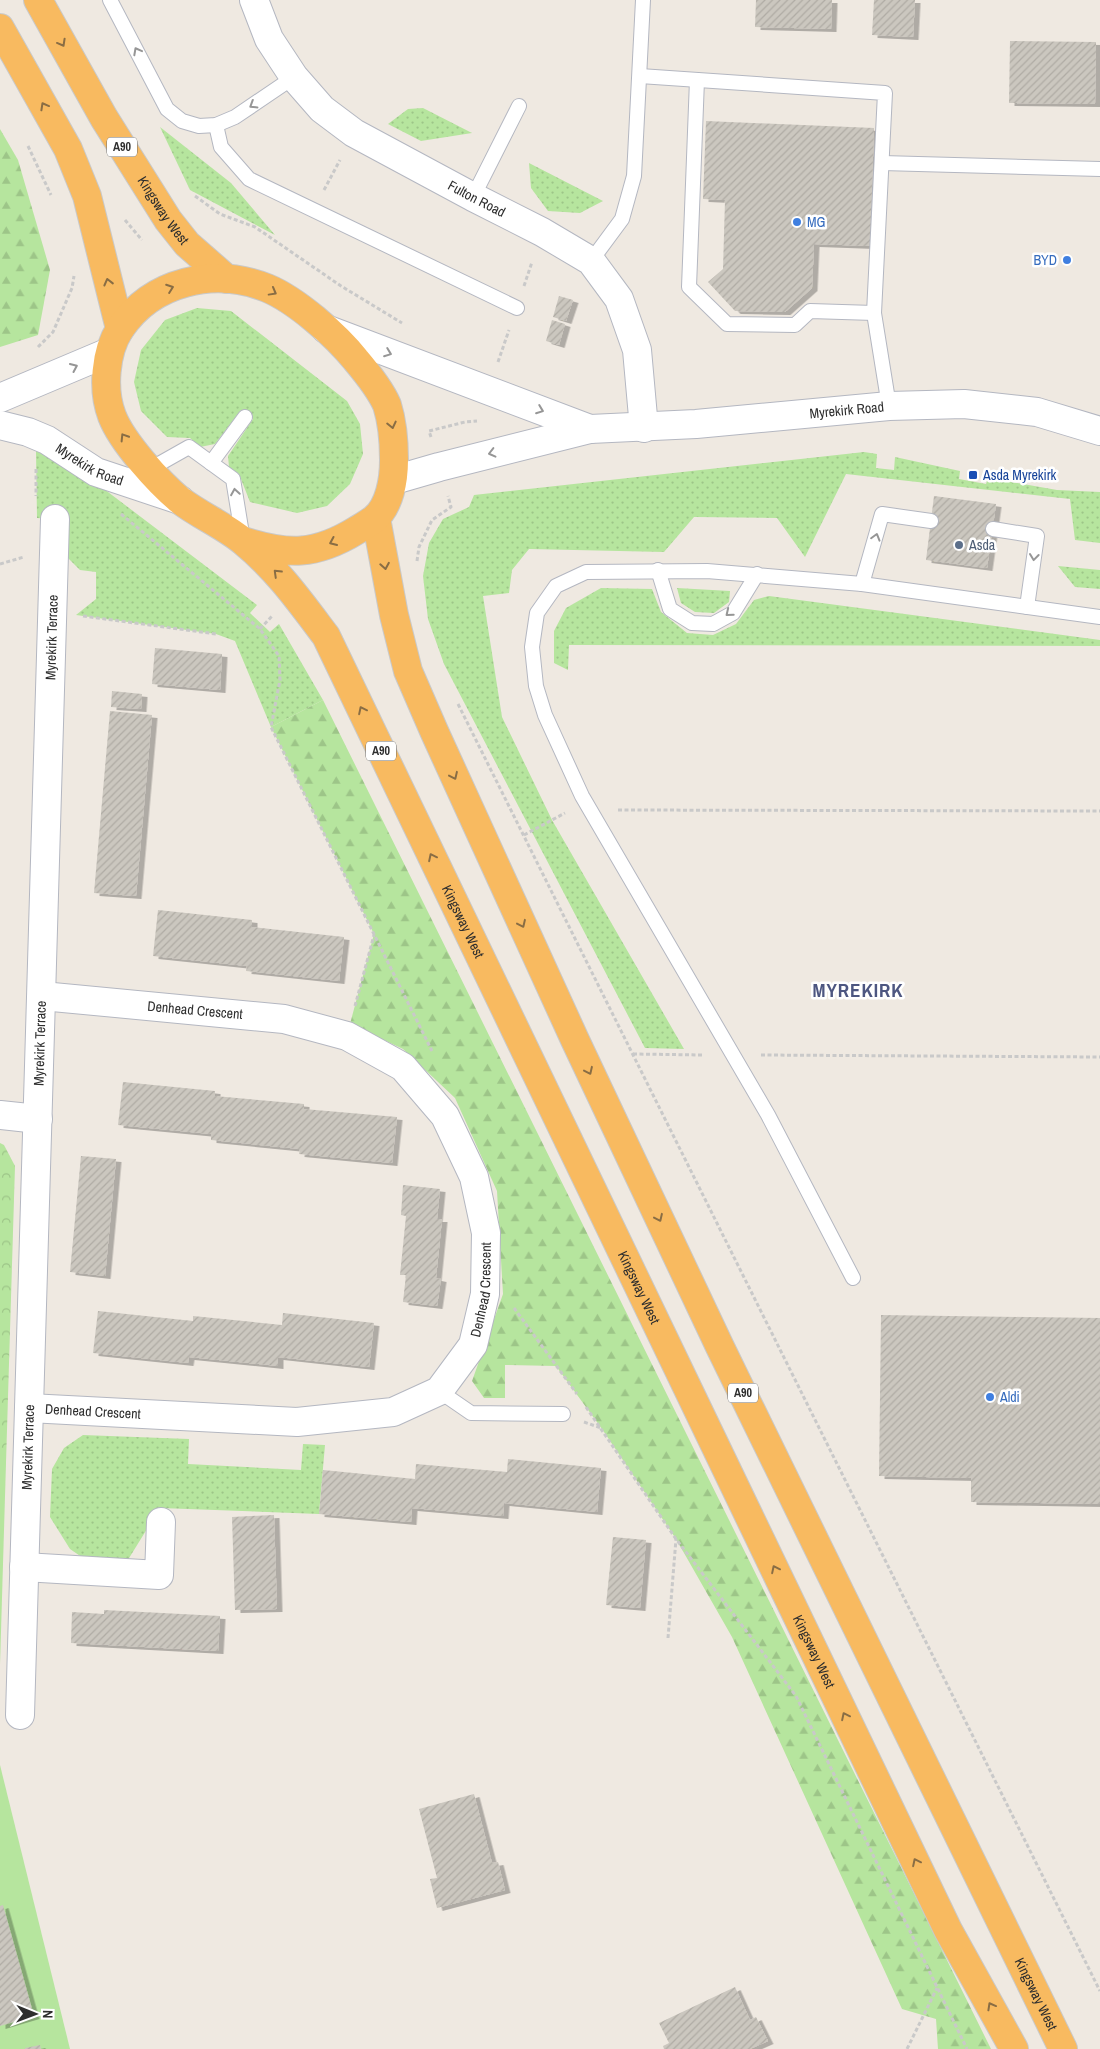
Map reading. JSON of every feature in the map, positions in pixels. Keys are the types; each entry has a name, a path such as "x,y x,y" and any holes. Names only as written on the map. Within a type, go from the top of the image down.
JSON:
{"highway":[{"name":"Kingsway West","path":"38,0 104,118 168,220 187,244 227,278"},
{"name":"Kingsway West","path":"0,28 72,156 87,196 114,340 106,389 112,416 127,442 180,500 243,541 283,579 326,636 944,1921 1014,2049"},
{"name":"Kingsway West","path":"114,340 139,308 154,294 196,280 227,278 270,289 326,329 348,350 369,376 386,403 394,434 394,480 385,503 376,518 349,535 320,548 290,552 266,548 243,541"},
{"name":"Kingsway West","path":"376,518 394,615 408,671 434,731 575,1040 711,1328 1063,2049"}],"street":[{"name":"Fulton Road","path":"254,0 269,39 294,77 322,109 354,133 542,232 590,261 619,299 637,350 644,428"},
{"path":"326,329 590,430"},
{"path":"0,398 114,340"},
{"name":"Myrekirk Road","path":"590,430 644,428 888,406 964,404 1028,411 1100,431"},
{"name":"Myrekirk Road","path":"0,424 47,440 96,472 180,500"},
{"path":"394,480 590,430"},
{"name":"Myrekirk Terrace","path":"20,1715 56,519"},
{"name":"Denhead Crescent","path":"29,1408 297,1422 392,1412 439,1391 473,1345 485,1294 486,1233 474,1177 445,1116 403,1067 347,1036 284,1018 42,996"},
{"path":"0,1115 38,1119"},
{"path":"24,1567 159,1575 161,1522"}],"lane":[{"path":"110,0 168,109 182,121 199,126 216,125 234,116 294,77"},
{"path":"590,261 622,219 634,176 643,0"},
{"path":"640,76 885,93 874,313 888,406"},
{"path":"698,80 689,287 726,324 795,325 810,311 874,313"},
{"path":"473,197 518,106"},
{"path":"216,125 220,147 249,179 517,308"},
{"path":"882,163 1100,169"},
{"path":"211,463 245,417"},
{"path":"150,469 189,446 233,479 243,541"},
{"path":"862,584 882,514 931,521"},
{"path":"993,529 1037,536 1028,607"},
{"path":"658,570 670,609 692,623 713,624 733,612 756,574"},
{"path":"853,1278 768,1115 588,810 545,715 536,686 532,647 537,613 556,586 586,572 658,570 756,574 862,584 1100,617"},
{"path":"439,1391 471,1413 563,1414"}],"path":[{"path":"314,210 354,133"},
{"path":"24,137 54,202"},
{"path":"195,196 220,214 255,227 341,286 403,324"},
{"path":"32,353 53,332 72,288 74,271"},
{"path":"415,569 419,547 432,520 451,507 429,431 480,420"},
{"path":"116,509 260,629 279,656 280,680 271,727 434,1055"},
{"path":"53,611 216,634"},
{"path":"457,702 1100,1991"},
{"path":"524,835 570,810 1100,811"},
{"path":"347,1036 374,934"},
{"path":"633,1054 1100,1057"},
{"path":"509,1302 579,1397"},
{"path":"585,1405 676,1539 796,1696 967,2049"},
{"path":"668,1638 676,1539"},
{"path":"908,2049 937,1987"}],"green space":[{"path":"423,108 472,133 421,141 388,124 408,109"},
{"path":"160,127 231,183 275,235 190,190"},
{"path":"0,129 18,160 50,270 38,335 0,347"},
{"path":"529,163 603,201 580,213 548,211 531,188"},
{"path":"197,308 231,311 347,401 360,424 363,454 350,484 327,506 297,513 250,502 239,474 229,467 228,456 253,419 241,410 215,444 200,447 190,438 167,437 141,411 134,382 141,350 165,320"},
{"path":"36,451 75,467 257,605 250,613 270,632 279,624 323,700 271,727 235,641 216,634 76,615 96,599 96,572 80,570 68,558 67,520 37,518"},
{"path":"864,452 877,454 876,468 894,470 895,457 960,471 959,479 986,484 988,478 1057,490 1100,492 1100,543 1075,540 1070,499 846,474 805,557 777,518 694,517 664,552 529,549 512,570 509,593 483,596 502,717 552,820 684,1049 645,1048 444,664 428,619 423,576 429,543 443,519 469,507 474,495"},
{"path":"1058,566 1100,570 1100,589 1075,587"},
{"path":"601,588 652,589 661,612 687,633 713,635 736,624 754,600 769,596 1100,640 1100,646 569,645 568,670 554,663 554,631 566,608"},
{"path":"677,588 730,591 729,602 714,613 695,612 681,603"},
{"path":"323,700 991,2049 938,2049 936,2019 902,2009 732,1637 676,1539 602,1429 556,1366 505,1365 505,1398 484,1398 472,1381 503,1294 497,1191 455,1098 403,1049 350,1024 374,934 271,727"},
{"path":"0,1143 4,1145 15,1166 6,1463 0,1463"},
{"path":"83,1435 189,1439 188,1464 301,1470 303,1444 325,1445 319,1514 160,1508 126,1563 89,1562 70,1549 50,1517 52,1469 64,1448"},
{"path":"0,1463 6,1463 0,1665"},
{"path":"0,1765 70,2049 0,2049"}],"building":[{"path":"756,0 832,0 831,29 755,27"},
{"path":"874,0 915,0 913,37 872,35"},
{"path":"1010,41 1096,42 1095,104 1009,103"},
{"name":"MG","path":"706,121 874,128 870,246 814,244 812,288 785,312 735,311 708,282 723,269 725,200 703,199"},
{"path":"559,296 573,300 566,321 553,317"},
{"path":"552,320 565,324 559,345 546,341"},
{"name":"Asda","path":"934,496 996,504 987,568 926,560"},
{"path":"155,648 222,654 220,690 152,684"},
{"path":"112,691 142,694 141,709 111,707"},
{"path":"110,711 152,715 136,896 94,893"},
{"path":"158,910 252,920 252,927 344,937 339,981 246,971 247,966 153,956"},
{"path":"123,1082 215,1091 215,1096 304,1104 304,1109 397,1117 392,1163 299,1154 300,1149 211,1140 211,1134 118,1125"},
{"path":"81,1156 116,1159 105,1276 70,1272"},
{"path":"403,1185 440,1189 437,1219 442,1219 436,1278 441,1279 437,1306 403,1302 406,1275 400,1275 406,1216 401,1215"},
{"path":"98,1311 193,1321 193,1316 282,1325 283,1313 374,1323 369,1367 278,1357 278,1366 189,1357 188,1363 93,1353"},
{"name":"Aldi","path":"881,1315 1100,1318 1100,1504 971,1502 971,1478 879,1476"},
{"path":"508,1459 601,1468 597,1512 504,1503 503,1516 412,1508 411,1522 319,1514 323,1470 415,1479 416,1464 507,1472"},
{"path":"274,1515 277,1609 235,1610 232,1517"},
{"path":"613,1537 646,1540 640,1608 606,1605"},
{"path":"104,1610 220,1616 218,1651 71,1643 72,1612 104,1614"},
{"path":"474,1794 492,1863 498,1862 505,1890 437,1908 430,1879 437,1878 419,1809"},
{"path":"3,1905 34,2016 0,2026 0,1906"},
{"path":"735,1987 750,2020 756,2017 768,2041 750,2049 664,2049 663,2046 669,2043 659,2023"},
{"path":"40,2045 41,2049 25,2049 25,2048"}],"place":[{"name":"MG","path":"797,222"},
{"name":"BYD","path":"1067,260"},
{"name":"Asda Myrekirk","path":"973,475"},
{"name":"Asda","path":"959,545"},
{"name":"Aldi","path":"990,1397"}],"district":[{"name":"MYREKIRK","path":"858,990"}]}
